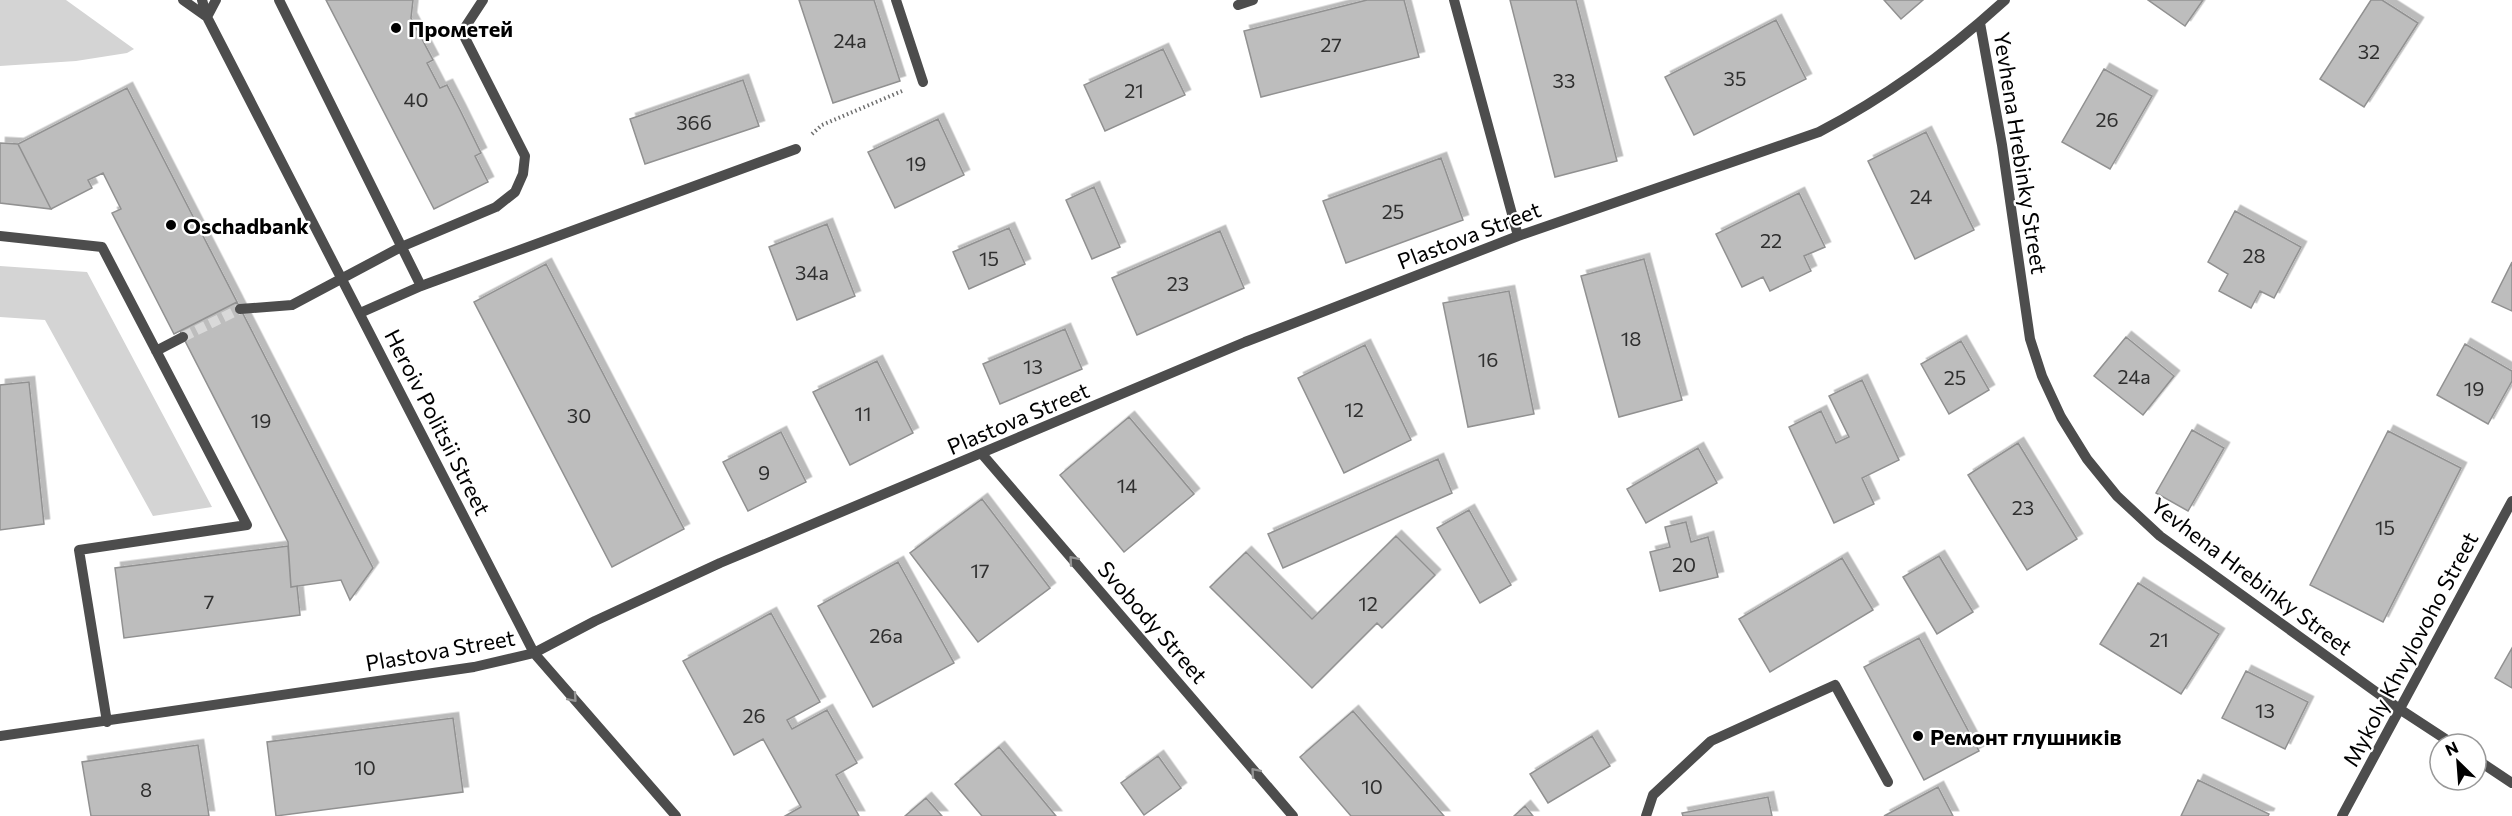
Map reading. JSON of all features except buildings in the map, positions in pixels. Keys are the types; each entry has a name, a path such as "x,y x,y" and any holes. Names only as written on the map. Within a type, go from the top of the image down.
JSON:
{"street":[{"name":"Heroiv Politsii Street","path":"183,0 207,17"},
{"name":"Heroiv Politsii Street","path":"202,0 207,17 534,654 676,816"},
{"path":"207,17 216,0"},
{"path":"279,0 421,286"},
{"path":"240,309 292,305 401,247 496,207 515,192 523,174 525,156 517,135 462,32 483,0"},
{"path":"896,0 923,82"},
{"path":"1238,4 1253,0"},
{"path":"1454,0 1518,236"},
{"name":"Plastova Street","path":"0,736 474,667 534,654 596,621 720,563 1245,342 1518,236 1819,132 1855,113 1894,87 1980,22 2005,0"},
{"name":"Yevhena Hrebinky Street","path":"1980,22 2002,145 2030,339 2042,376 2061,417 2082,451 2117,496 2160,536 2435,732"},
{"path":"360,313 421,286 796,149"},
{"path":"0,236 102,247 247,525 79,550 107,722"},
{"path":"156,351 183,337"},
{"name":"Svobody Street","path":"982,454 1293,816"},
{"name":"Mykoly Khvylovoho Street","path":"2342,816 2512,501"},
{"path":"1646,816 1653,795 1711,741 1835,685 1888,782"},
{"path":"2488,767 2512,783"}],"path":[{"path":"822,125 923,82"}],"shaded area":[{"path":"0,0 66,0 134,49 127,53 76,61 0,66"},
{"path":"0,266 87,272 212,507 153,516 45,320 0,317"}],"tunnel":[{"path":"183,337 240,309"}],"place":[{"name":"Прометей","path":"396,28"},
{"name":"Oschadbank","path":"171,225"},
{"name":"Ремонт глушників","path":"1918,736"}]}
